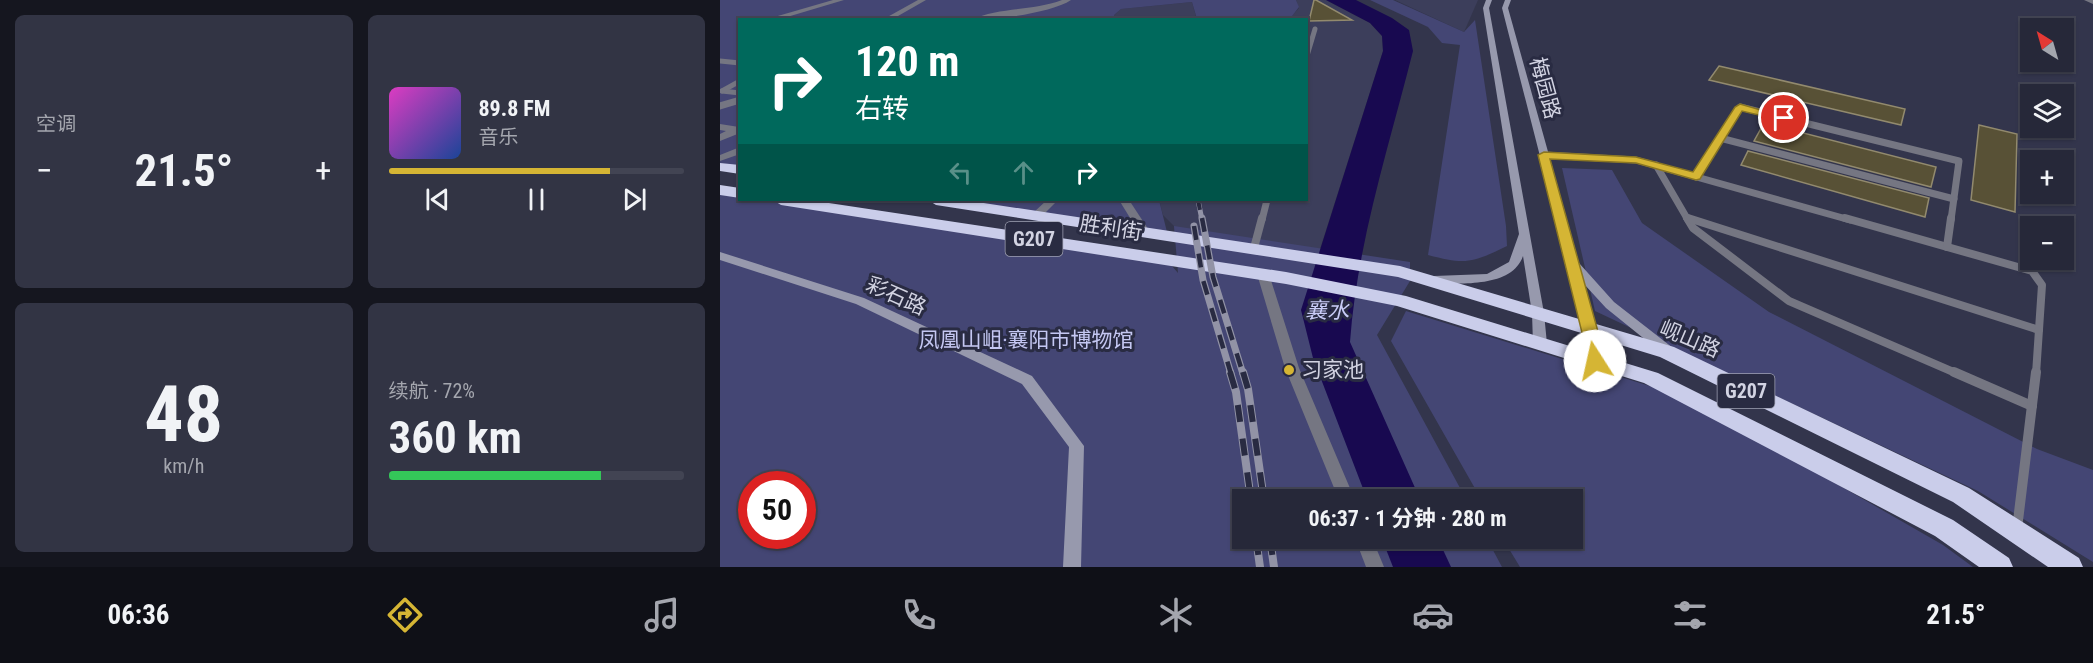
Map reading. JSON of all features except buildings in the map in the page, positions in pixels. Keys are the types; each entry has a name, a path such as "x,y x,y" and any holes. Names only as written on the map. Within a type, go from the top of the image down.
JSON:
{"highway":[{"path":"720,167 738,170"},
{"path":"720,190 738,193"},
{"name":"胜利街","path":"788,201 1286,278 1399,300 1540,344"},
{"name":"胜利街","path":"943,201 1398,272"},
{"name":"岘山路","path":"1398,272 1590,328 1676,357 1961,495 2070,567"},
{"name":"G207","path":"1540,344 1661,384 1944,528 2000,567"}],"main road":[{"name":"梅园路","path":"1489,0 1486,8 1538,313 1540,344"},
{"name":"梅园路","path":"1508,0 1505,8 1590,328 1595,361"},
{"path":"1427,280 1489,278 1514,264 1524,234"},
{"name":"彩石路","path":"720,256 860,301 1027,380 1077,446 1072,567"},
{"path":"1573,264 1610,305 1676,357"}],"street":[{"path":"774,18 841,0"},
{"path":"889,18 923,0"},
{"path":"981,18 997,13 1034,9 1068,0"},
{"path":"2087,0 2093,2"},
{"path":"720,127 738,129"},
{"path":"720,138 738,129"},
{"path":"720,159 738,151"},
{"path":"1037,215 1052,201"},
{"path":"1125,201 1144,232"},
{"path":"1263,274 1292,368 1342,489"},
{"path":"1368,549 1375,567"}],"lane":[{"path":"1308,52 1315,29"},
{"path":"720,61 738,63"},
{"path":"721,91 738,82"},
{"path":"721,91 738,93"},
{"path":"720,107 738,101"},
{"path":"720,107 738,106"},
{"path":"1696,177 1740,107 1959,161 1947,247"},
{"path":"1720,138 1954,199"},
{"path":"1544,155 1636,160 2032,271 2042,285 2032,406 2016,532"},
{"path":"1656,165 1693,228 1790,302 2032,406"},
{"path":"1254,248 1267,201"},
{"path":"1687,218 2039,330"}],"shaded area":[{"path":"1296,0 1326,0 1370,23 1382,36 1383,51 1320,249 1237,237 1185,404 1177,248 1174,226 1163,215 1159,201 1308,201 1308,18 1290,18 1299,8"},
{"path":"1395,0 1478,0 1464,32"},
{"path":"1192,2 1196,18 1115,18 1114,15 1121,9"}],"green space":[{"path":"720,0 1296,0 1299,7 1291,18 1197,18 1192,2 1121,9 1114,15 1115,18 738,18 738,170 720,169"},
{"path":"1370,0 1393,0 1464,32 1475,20 1506,226 1507,246 1469,261 1428,255 1460,45 1442,43 1428,27"},
{"path":"1562,168 1612,170 1642,223 1769,312 2037,449 2093,470 2093,562 1978,491 1595,311"},
{"name":"凤凰山岨·襄阳市博物馆","path":"720,190 738,193 738,201 788,201 1166,259 1178,273 1174,226 1410,262 1410,281 1377,335 1461,489 1232,489 1232,549 1492,549 1502,567 720,567"},
{"path":"942,201 1159,201 1168,236"},
{"path":"1406,311 1653,387 1802,464 1943,545 1973,567 1520,567 1509,549 1583,549 1583,489 1475,489 1391,341"}],"water":[{"name":"襄水","path":"1326,0 1356,0 1392,18 1409,30 1413,51 1367,232 1359,269 1350,342 1416,489 1363,489 1313,358 1301,310 1383,51 1382,36 1370,23"},
{"path":"1386,549 1443,549 1451,567 1393,567"}],"railway":[{"path":"1198,201 1202,220"},
{"path":"1202,218 1213,277 1243,374"},
{"path":"1194,226 1203,280 1231,374"},
{"path":"1230,372 1236,392 1249,489"},
{"path":"1243,372 1248,389 1262,489"},
{"path":"1258,549 1260,567"},
{"path":"1272,549 1274,567"}],"place":[{"name":"习家池","path":"1289,370"}],"route":[{"path":"1595,361 1590,328 1544,155 1636,160 1696,177 1740,107 1784,118"}]}
